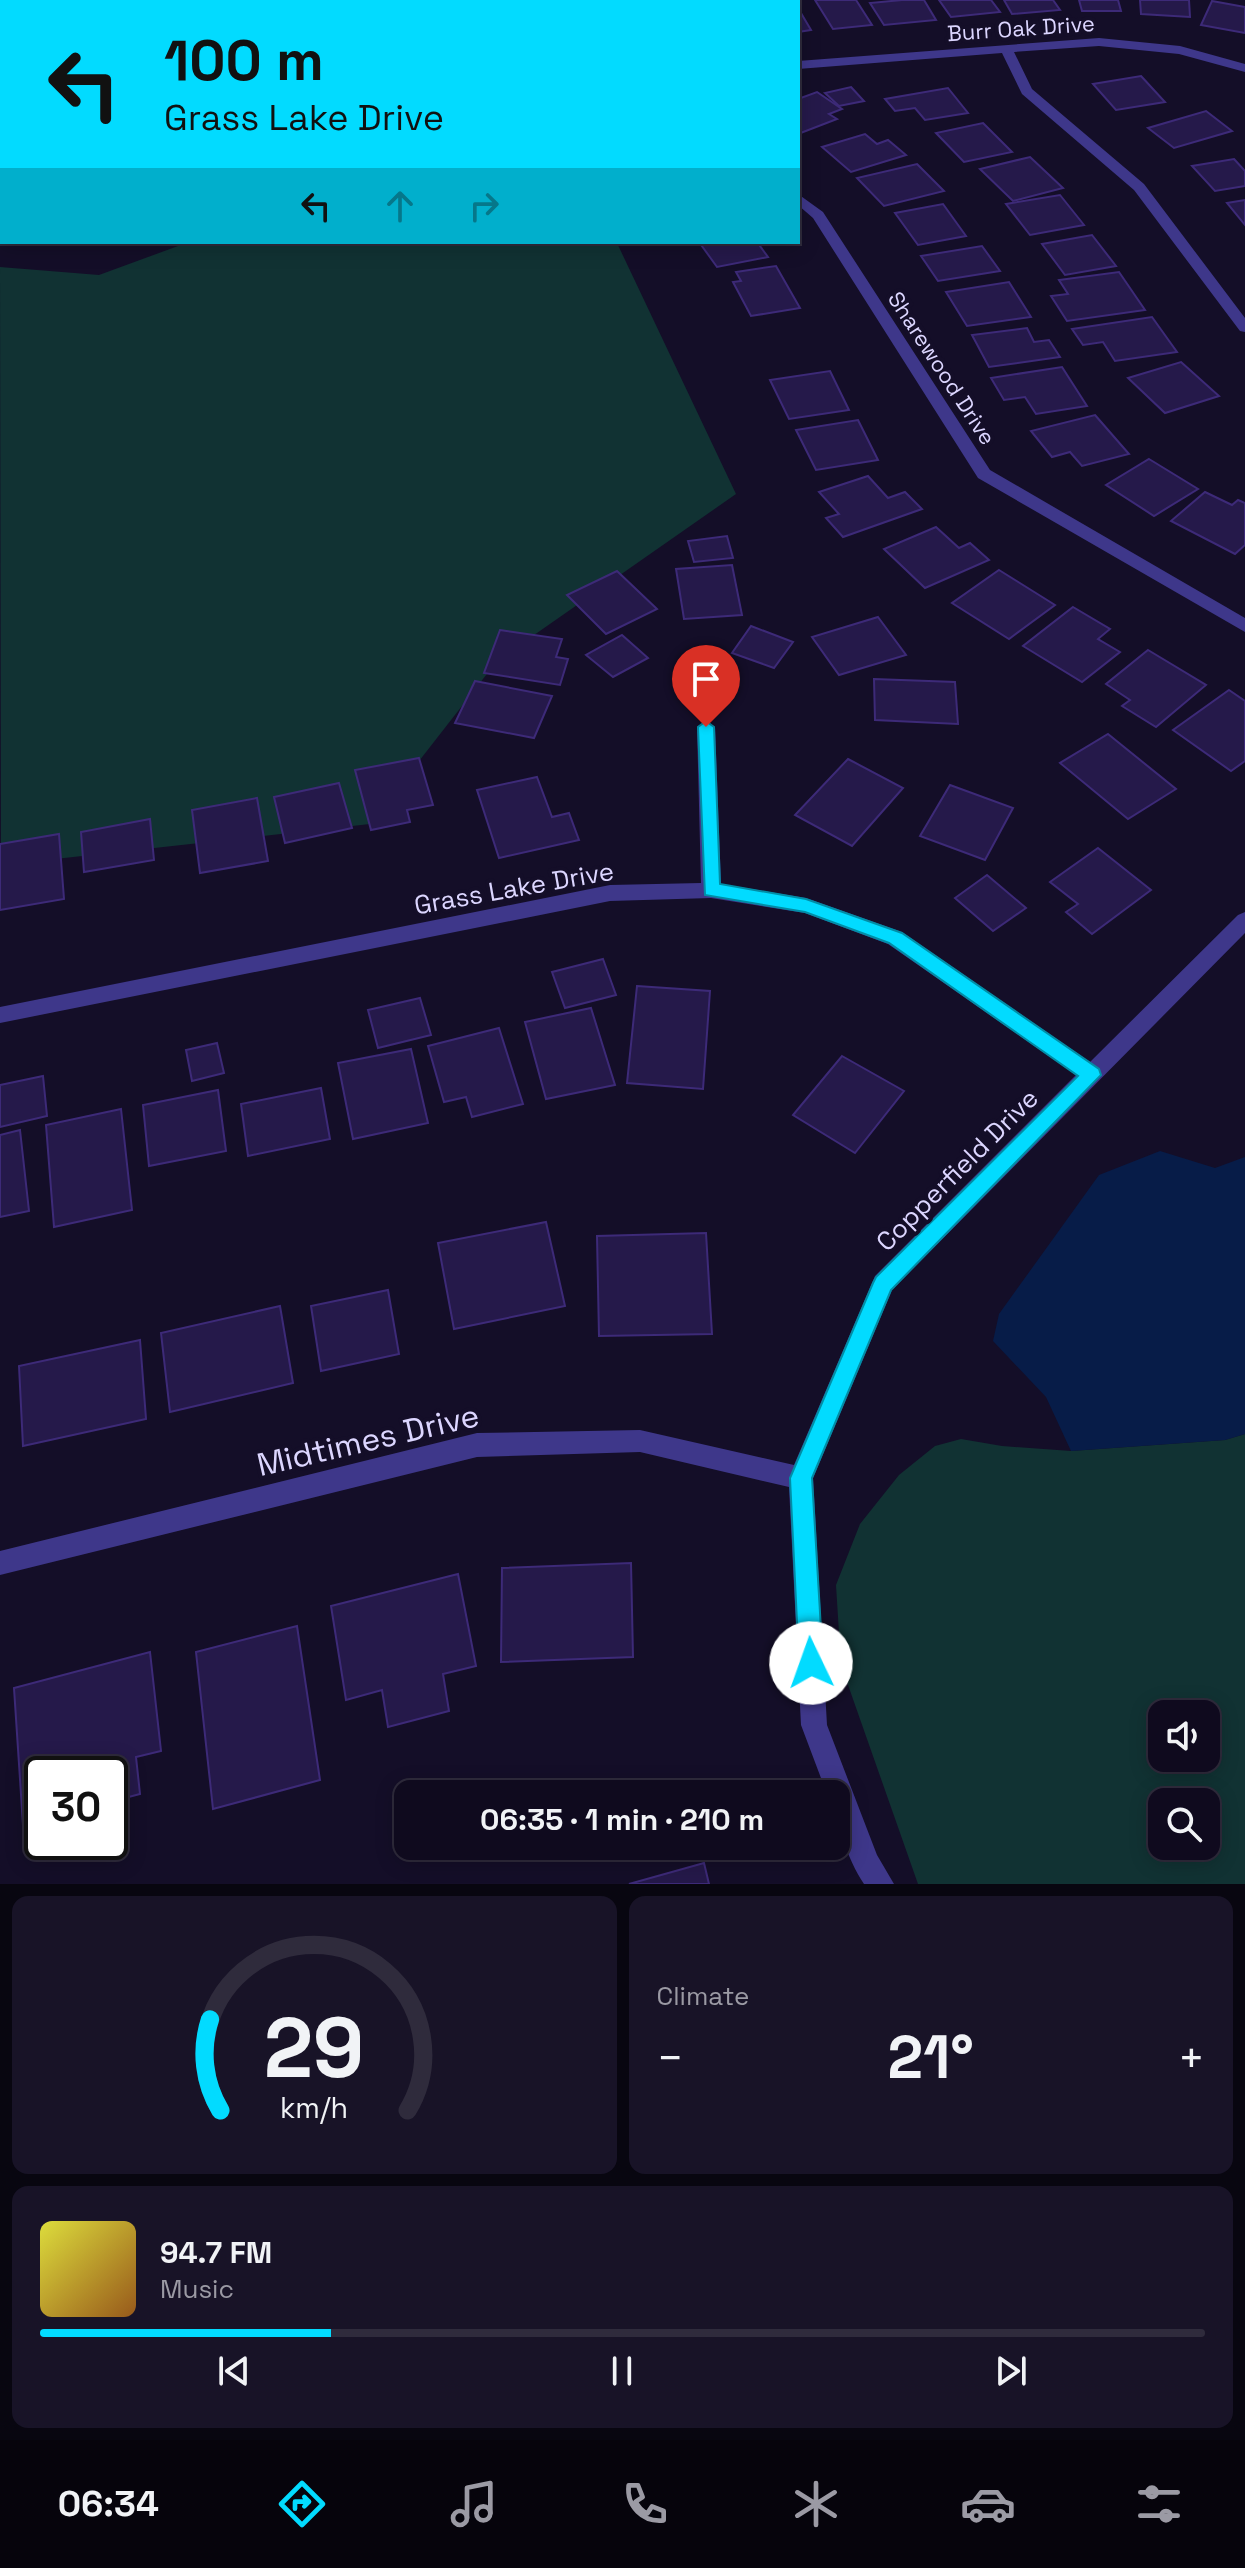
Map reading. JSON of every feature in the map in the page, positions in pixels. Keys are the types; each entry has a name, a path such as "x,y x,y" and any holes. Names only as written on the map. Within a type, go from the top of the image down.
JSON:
{"street":[{"name":"Burr Oak Drive","path":"800,65 1099,42 1180,50 1245,68"},
{"path":"1005,47 1027,91 1139,187 1245,328"},
{"name":"Sharewood Drive","path":"800,200 818,215 984,474 1245,626"},
{"path":"706,727 711,890"},
{"name":"Grass Lake Drive","path":"0,1015 610,893 711,890 806,906 895,938 1092,1075"},
{"name":"Copperfield Drive","path":"880,1884 867,1864 814,1725 801,1478 883,1283 1245,920"},
{"name":"Midtimes Drive","path":"0,1563 477,1445 640,1441 801,1478"}],"green space":[{"path":"184,244 617,244 736,494 497,661 370,824 1,865 0,267 99,275"},
{"path":"1245,1434 1245,1884 918,1884 841,1665 836,1585 860,1524 899,1475 935,1446 961,1439 1002,1446 1071,1451 1225,1440"}],"water":[{"path":"1160,1151 1215,1168 1245,1157 1245,1434 1225,1440 1071,1451 1046,1397 993,1341 999,1314 1099,1175"}],"building":[{"path":"815,0 856,0 872,25 833,29"},
{"path":"924,0 936,20 884,25 870,3"},
{"path":"939,0 991,0 1000,12 951,17"},
{"path":"1004,0 1053,0 1060,10 1012,14"},
{"path":"1079,0 1118,0 1121,11 1082,11"},
{"path":"1140,0 1189,0 1190,17 1141,14"},
{"path":"1212,1 1245,7 1245,33 1201,25"},
{"path":"800,11 811,30 800,32"},
{"path":"1141,76 1165,102 1116,110 1093,84"},
{"path":"851,87 864,101 839,106 825,93"},
{"path":"948,88 968,113 925,120 915,108 895,111 885,99"},
{"path":"817,92 842,109 829,114 837,119 800,133 800,98"},
{"path":"1206,111 1232,131 1174,148 1148,128"},
{"path":"983,123 1012,152 964,162 936,133"},
{"path":"865,134 877,144 888,140 906,155 851,172 822,147"},
{"path":"1030,157 1063,188 1013,201 980,169"},
{"path":"1234,159 1245,171 1245,186 1215,191 1192,166"},
{"path":"917,164 944,191 884,206 857,178"},
{"path":"1060,195 1084,225 1030,235 1006,204"},
{"path":"1245,200 1245,225 1227,203"},
{"path":"943,204 966,236 918,245 895,213"},
{"path":"1092,235 1116,266 1065,275 1042,244"},
{"path":"700,244 758,244 768,257 717,267"},
{"path":"982,246 1000,271 938,281 921,256"},
{"path":"776,266 800,308 751,316 733,282 741,281 736,272"},
{"path":"1119,272 1145,310 1067,321 1051,296 1068,294 1059,280"},
{"path":"1009,282 1031,317 967,326 946,292"},
{"path":"1152,317 1177,352 1115,361 1103,342 1083,345 1072,329"},
{"path":"1027,328 1034,342 1049,340 1060,357 989,367 972,335"},
{"path":"1181,362 1219,396 1165,413 1128,378"},
{"path":"1062,367 1087,406 1036,414 1025,397 1004,400 991,378"},
{"path":"830,371 849,410 789,419 770,380"},
{"path":"1095,415 1129,454 1082,466 1070,452 1052,457 1031,431"},
{"path":"858,420 878,460 816,470 796,430"},
{"path":"1149,459 1198,489 1154,516 1106,485"},
{"path":"868,476 888,498 905,492 922,509 843,537 826,518 839,514 819,492"},
{"path":"1205,492 1232,505 1238,500 1245,503 1245,545 1235,554 1171,521"},
{"path":"936,527 959,548 970,543 989,560 925,588 884,549"},
{"path":"727,536 733,558 694,562 688,541"},
{"path":"732,565 742,615 684,619 676,569"},
{"path":"999,570 1055,605 1009,639 952,603"},
{"path":"617,571 657,609 606,634 567,595"},
{"path":"1073,607 1110,629 1098,639 1120,652 1082,682 1023,646"},
{"path":"878,617 906,655 839,675 812,637"},
{"path":"751,626 793,642 774,668 732,653"},
{"path":"500,630 562,639 556,657 568,659 560,685 484,673"},
{"path":"622,635 648,658 613,677 586,655"},
{"path":"1148,650 1206,685 1156,727 1122,706 1130,700 1106,684"},
{"path":"874,679 955,682 958,724 875,720"},
{"path":"475,681 552,696 534,738 455,723"},
{"path":"1229,690 1245,701 1245,761 1231,771 1173,730"},
{"path":"1108,734 1176,789 1128,819 1060,763"},
{"path":"419,758 433,805 407,810 410,822 371,830 355,770"},
{"path":"848,759 903,788 852,846 795,815"},
{"path":"537,777 552,817 569,813 579,840 499,858 477,790"},
{"path":"339,783 352,828 285,843 274,797"},
{"path":"950,785 1013,808 985,860 920,836"},
{"path":"257,798 268,861 200,873 192,810"},
{"path":"150,819 154,860 84,872 81,832"},
{"path":"59,834 64,899 0,910 0,844"},
{"path":"1098,848 1151,890 1092,934 1066,912 1078,904 1050,882"},
{"path":"987,875 1026,908 993,931 955,898"},
{"path":"603,959 616,995 565,1008 552,972"},
{"path":"637,986 710,991 703,1089 627,1083"},
{"path":"420,998 431,1035 378,1048 368,1010"},
{"path":"591,1008 615,1085 546,1099 525,1022"},
{"path":"499,1028 523,1104 472,1117 466,1097 444,1102 428,1046"},
{"path":"217,1043 224,1073 192,1081 186,1050"},
{"path":"411,1049 428,1123 353,1139 338,1063"},
{"path":"842,1056 904,1091 855,1153 793,1115"},
{"path":"43,1076 47,1116 0,1127 0,1085"},
{"path":"321,1088 330,1139 248,1156 241,1104"},
{"path":"218,1090 226,1151 149,1166 143,1105"},
{"path":"121,1109 132,1210 54,1227 46,1125"},
{"path":"20,1130 29,1211 0,1217 0,1135"},
{"path":"546,1222 565,1306 454,1329 438,1243"},
{"path":"706,1233 712,1334 599,1336 597,1236"},
{"path":"388,1290 399,1354 321,1371 311,1306"},
{"path":"280,1306 293,1383 170,1412 161,1333"},
{"path":"140,1340 146,1419 23,1446 19,1366"},
{"path":"631,1563 633,1657 501,1662 502,1568"},
{"path":"458,1574 476,1666 443,1674 449,1711 388,1727 382,1690 346,1700 331,1606"},
{"path":"297,1626 320,1780 213,1809 196,1652"},
{"path":"150,1652 161,1751 136,1757 140,1794 128,1797 128,1756 24,1756 23,1825 14,1688"},
{"path":"704,1863 709,1884 629,1884"}],"route":[{"path":"706,727 711,890 806,906 895,938 1092,1075 883,1283 801,1478 811,1663"}]}
